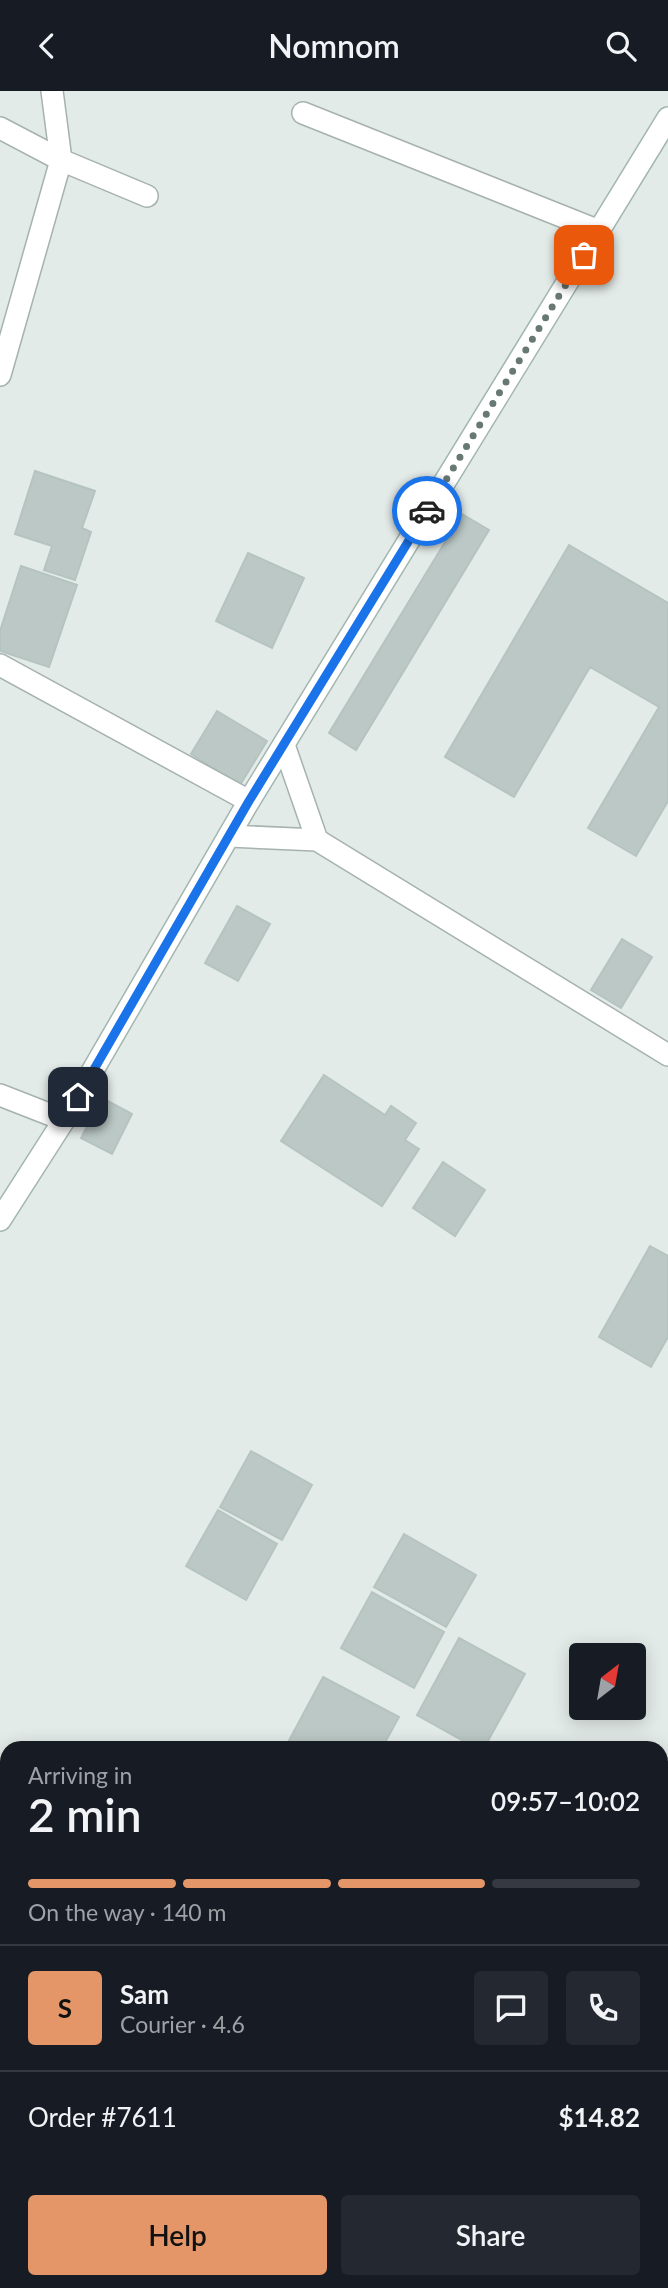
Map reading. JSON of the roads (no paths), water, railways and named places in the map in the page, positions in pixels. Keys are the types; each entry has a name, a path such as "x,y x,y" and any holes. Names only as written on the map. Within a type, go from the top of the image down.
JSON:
{"street":[{"path":"0,375 61,160 52,91"},
{"path":"303,113 599,232"},
{"path":"0,1220 64,1120 249,801 668,118"},
{"path":"0,128 61,160 147,196"},
{"path":"0,665 249,801"},
{"path":"284,745 317,840"},
{"path":"229,837 317,840 668,1055"},
{"path":"0,1095 64,1120"}]}
